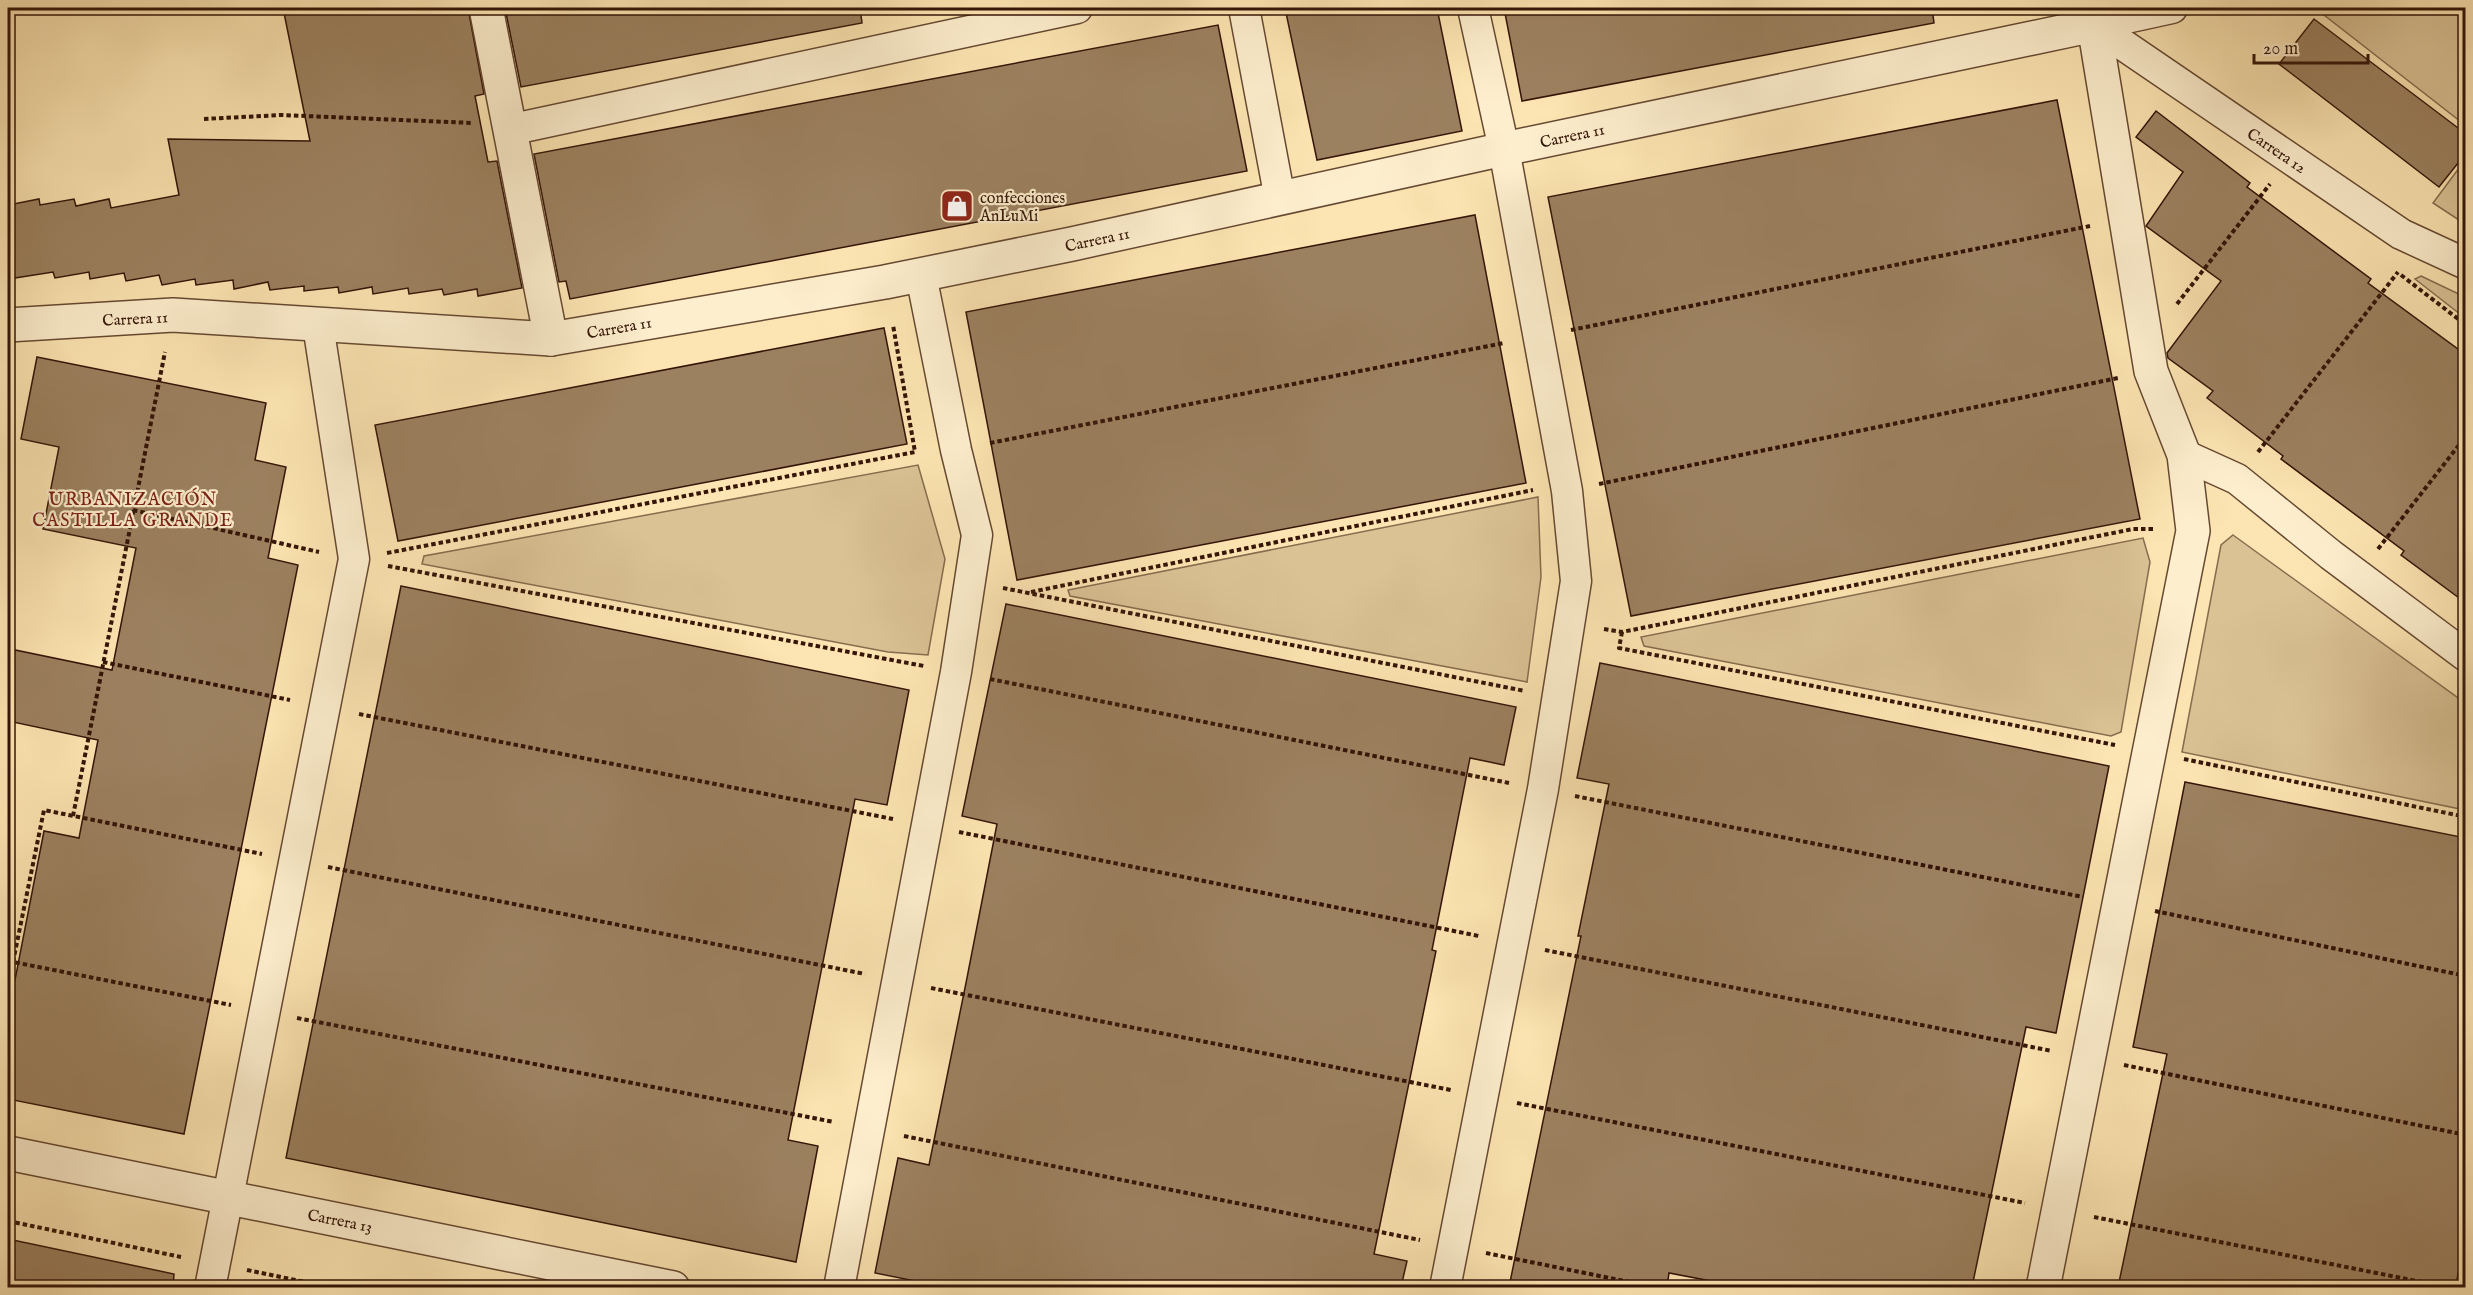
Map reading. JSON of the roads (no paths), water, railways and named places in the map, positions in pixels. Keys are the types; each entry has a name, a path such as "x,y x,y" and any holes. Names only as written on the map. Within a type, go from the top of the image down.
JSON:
{"street":[{"path":"486,8 551,339"},
{"path":"509,130 1077,8"},
{"path":"1244,8 1280,199"},
{"path":"1445,1287 1543,789 1576,581 1566,488 1504,149 1473,8"},
{"name":"Carrera 11","path":"8,326 172,315 551,339 921,275 1280,199 2092,16 2172,8"},
{"path":"2043,1287 2193,531 2184,455 2149,357 2092,16"},
{"name":"Carrera 12","path":"2092,16 2401,234 2466,264"},
{"path":"839,1287 956,672 972,582 977,536 956,450 921,275"},
{"path":"212,1276 354,560 318,325"},
{"path":"2184,455 2237,479 2358,575 2466,656"},
{"name":"Carrera 13","path":"8,1153 673,1287"}],"place":[{"name":"confecciones AnLuMi","path":"957,206"}],"district":[{"name":"URBANIZACIÓN CASTILLA GRANDE","path":"133,509"}]}
